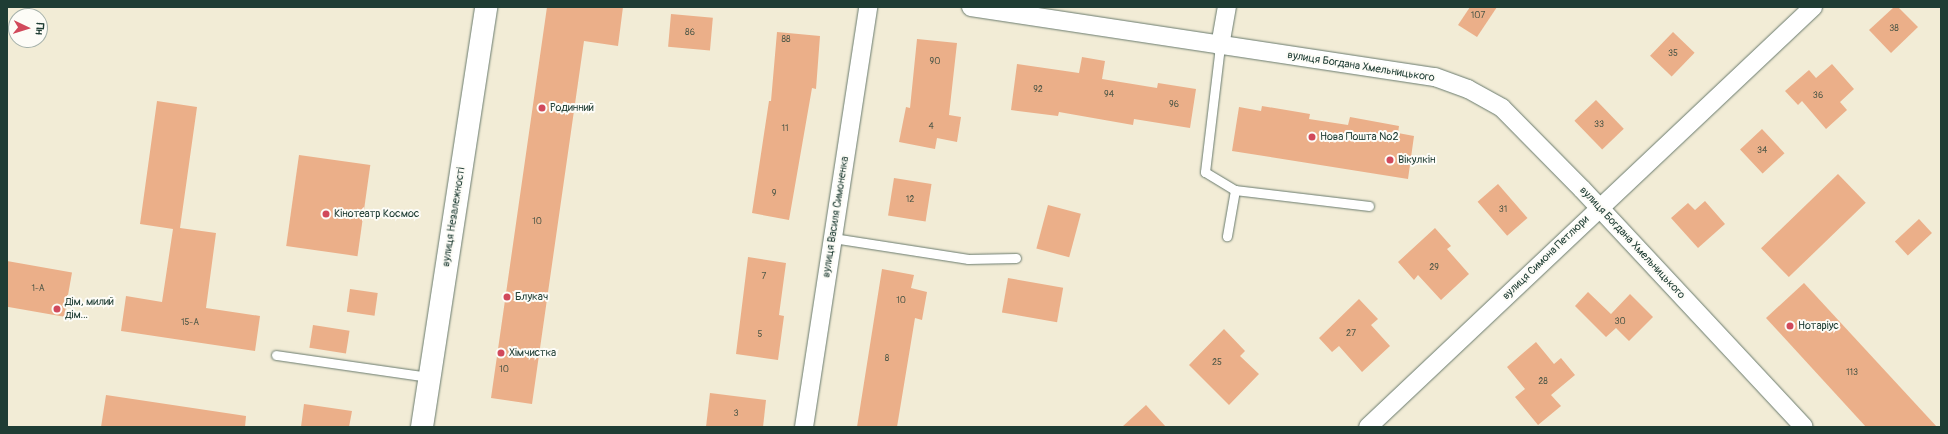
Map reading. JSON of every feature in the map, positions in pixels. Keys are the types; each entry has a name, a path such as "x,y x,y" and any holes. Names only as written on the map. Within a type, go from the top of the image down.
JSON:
{"main road":[{"name":"вулиця Незалежності","path":"422,427 486,7"}],"street":[{"name":"вулиця Василя Симоненка","path":"804,427 868,7"},
{"name":"вулиця Богдана Хмельницького","path":"971,7 1220,46 1435,77 1468,89 1502,108 1598,207 1804,427"},
{"path":"1220,46 1227,7"},
{"name":"вулиця Симона Петлюри","path":"1368,427 1598,207 1813,7"}],"lane":[{"path":"1220,46 1205,172 1235,190 1369,206"},
{"path":"1227,236 1235,190"},
{"path":"833,238 968,259 1016,258"},
{"path":"276,355 429,377"}],"building":[{"path":"547,7 623,7 618,46 584,41 532,404 491,398"},
{"path":"1470,7 1497,7 1477,37 1458,25"},
{"path":"1894,7 1898,7 1918,27 1891,53 1869,30"},
{"path":"671,14 713,18 710,51 668,47"},
{"path":"777,32 820,36 816,89 812,88 789,220 752,213 769,101 771,101"},
{"path":"1673,32 1695,53 1672,77 1650,56"},
{"path":"917,39 957,43 949,115 961,117 957,142 937,138 935,149 899,142 906,107 910,108"},
{"path":"1082,57 1105,61 1102,79 1157,88 1158,83 1196,89 1190,128 1134,119 1133,125 1059,112 1058,116 1011,110 1017,64 1079,73"},
{"path":"1832,64 1854,89 1840,102 1847,110 1826,129 1802,101 1798,105 1785,91 1809,70 1816,78"},
{"path":"1596,100 1624,129 1602,150 1574,121"},
{"path":"157,101 197,107 180,228 216,233 206,308 260,316 255,351 121,331 126,296 162,302 173,229 140,224"},
{"path":"1262,106 1310,114 1309,119 1348,125 1350,117 1399,126 1398,133 1414,136 1408,179 1232,151 1239,107 1261,111"},
{"path":"1762,129 1785,153 1763,174 1740,149"},
{"path":"299,155 370,165 357,256 286,246"},
{"path":"1838,174 1866,203 1789,277 1761,248"},
{"path":"894,178 932,184 926,221 888,216"},
{"path":"1498,184 1528,218 1507,236 1478,202"},
{"path":"1705,201 1725,224 1698,248 1671,218 1688,203 1695,210"},
{"path":"1048,205 1081,214 1069,257 1036,248"},
{"path":"1919,219 1932,233 1908,255 1895,242"},
{"path":"1435,228 1451,246 1447,249 1469,274 1441,300 1418,275 1414,280 1398,262"},
{"path":"748,257 786,263 779,315 784,316 778,360 736,354"},
{"path":"7,261 72,272 64,317 7,307"},
{"path":"882,269 914,275 911,288 927,292 922,320 915,318 897,427 857,427"},
{"path":"1008,278 1063,288 1057,322 1002,312"},
{"path":"1804,283 1937,427 1866,427 1766,318"},
{"path":"350,289 378,293 375,316 347,312"},
{"path":"1588,292 1611,314 1630,294 1653,317 1629,341 1616,328 1606,337 1575,306"},
{"path":"1359,299 1378,319 1371,325 1390,346 1362,372 1339,346 1332,352 1319,338"},
{"path":"313,325 350,331 346,354 309,348"},
{"path":"1224,329 1245,351 1240,356 1259,374 1229,405 1189,365"},
{"path":"1536,342 1554,364 1561,358 1575,375 1551,395 1561,406 1538,425 1515,397 1525,389 1507,367"},
{"path":"710,393 766,400 763,427 706,427"},
{"path":"106,395 246,416 245,427 101,427"},
{"path":"304,404 352,411 349,427 301,427"},
{"path":"1146,405 1166,427 1122,427"}],"place":[{"name":"Родинний","path":"542,108"},
{"name":"Нова Пошта №2","path":"1312,137"},
{"name":"Вікулкін","path":"1390,160"},
{"name":"Кінотеатр Космос","path":"326,214"},
{"name":"Блукач","path":"507,297"},
{"name":"Дім, милий дім...","path":"57,309"},
{"name":"Нотаріус","path":"1790,326"},
{"name":"Хімчистка","path":"501,353"}]}
